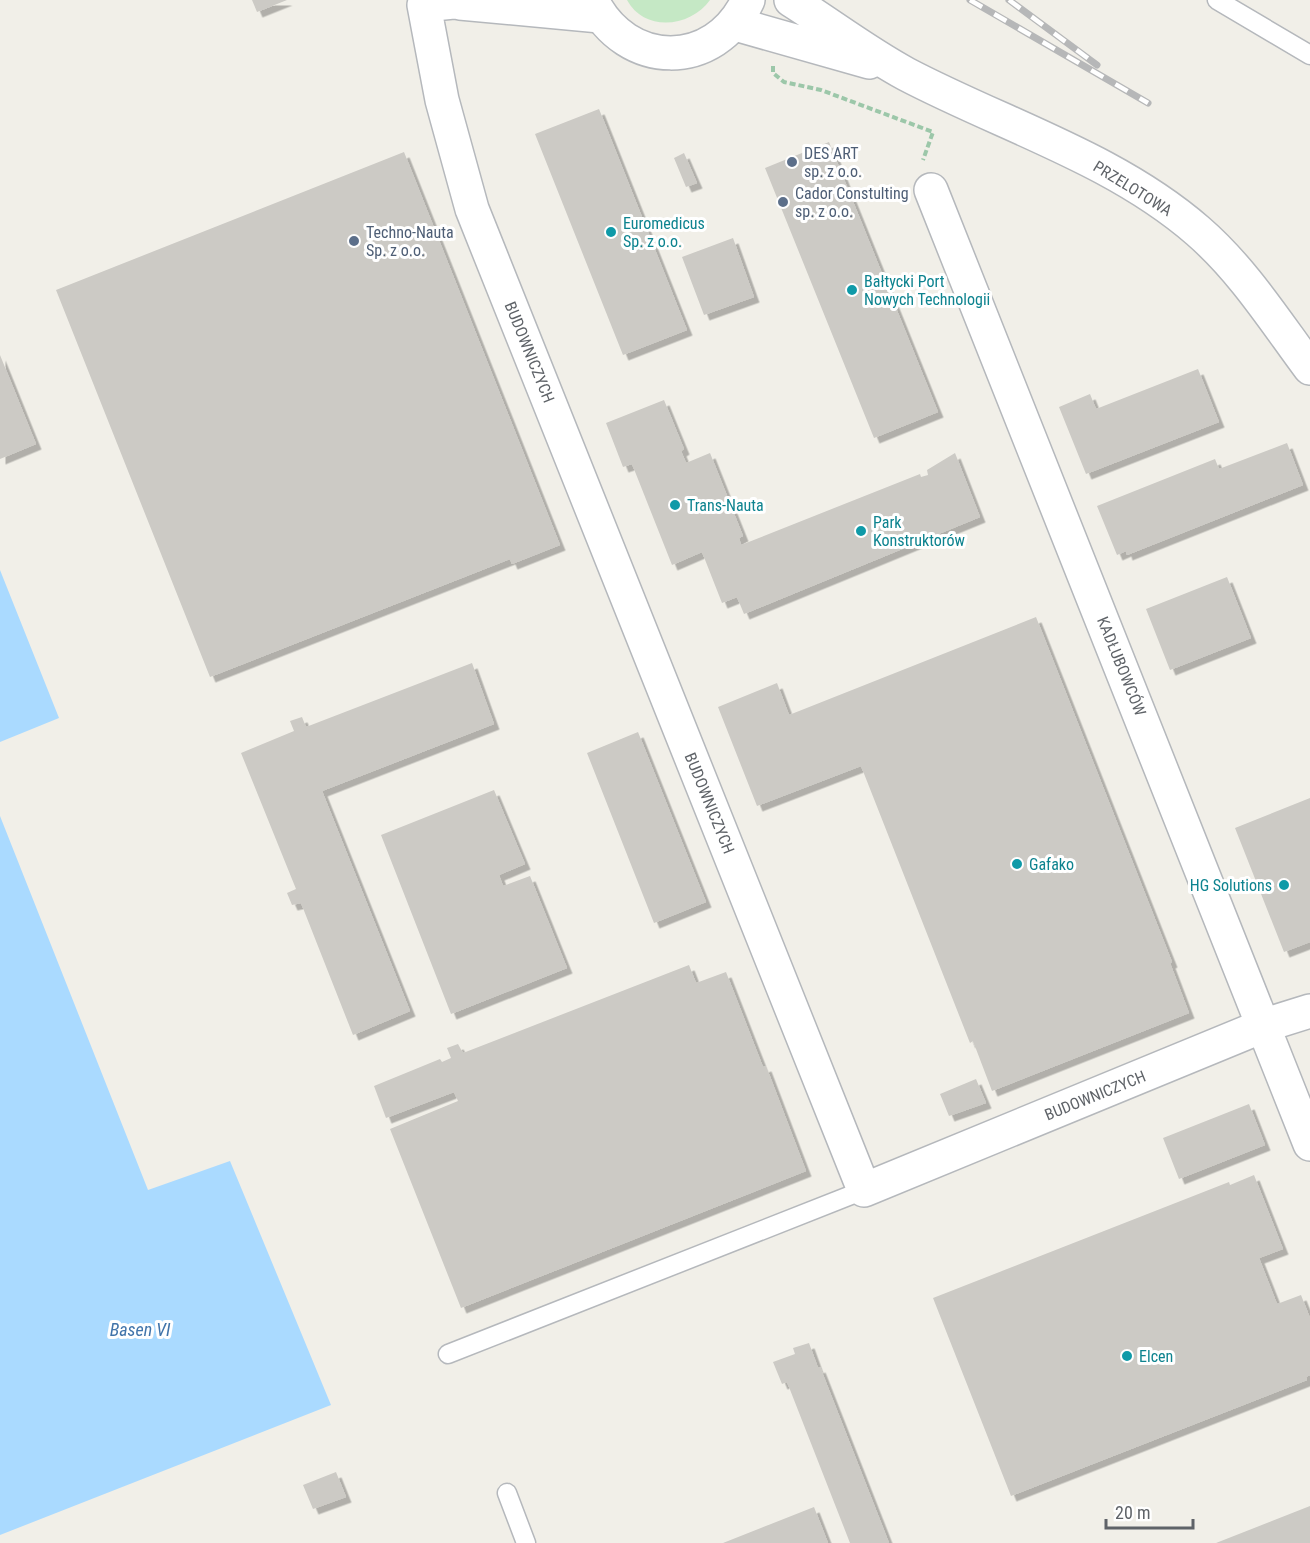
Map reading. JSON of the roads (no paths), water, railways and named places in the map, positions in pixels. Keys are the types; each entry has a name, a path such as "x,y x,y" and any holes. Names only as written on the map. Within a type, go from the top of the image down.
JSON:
{"street":[{"name":"PRZELOTOWA","path":"791,0 905,73 1072,152 1153,198 1198,231 1246,281 1310,368"},
{"name":"BUDOWNICZYCH","path":"466,1 424,5 442,100 472,209 864,1190 1265,1025 1310,1011"},
{"path":"466,1 596,8 625,40 640,48 665,54 691,51 715,41 742,12"},
{"name":"PRZELOTOWA","path":"742,12 785,38 905,73"},
{"name":"KADŁUBOWCÓW","path":"931,190 1265,1025 1310,1144"}],"lane":[{"path":"1217,0 1310,55"},
{"path":"448,1354 864,1190"},
{"path":"507,1493 526,1543"}],"water":[{"path":"0,570 59,718 0,742"},
{"name":"Basen VI","path":"0,816 148,1190 230,1161 331,1405 0,1535"}],"railway":[{"path":"970,0 1148,103"},
{"path":"1009,0 1097,65"}],"place":[{"name":"DES ART sp. z o.o.","path":"792,162"},
{"name":"Cador Constulting sp. z o.o.","path":"783,202"},
{"name":"Euromedicus Sp. z o.o.","path":"611,232"},
{"name":"Techno-Nauta Sp. z o.o.","path":"354,241"},
{"name":"Bałtycki Port Nowych Technologii","path":"852,290"},
{"name":"Trans-Nauta","path":"675,505"},
{"name":"Park Konstruktorów","path":"861,531"},
{"name":"Gafako","path":"1017,864"},
{"name":"HG Solutions","path":"1284,885"},
{"name":"Elcen","path":"1127,1356"}]}
